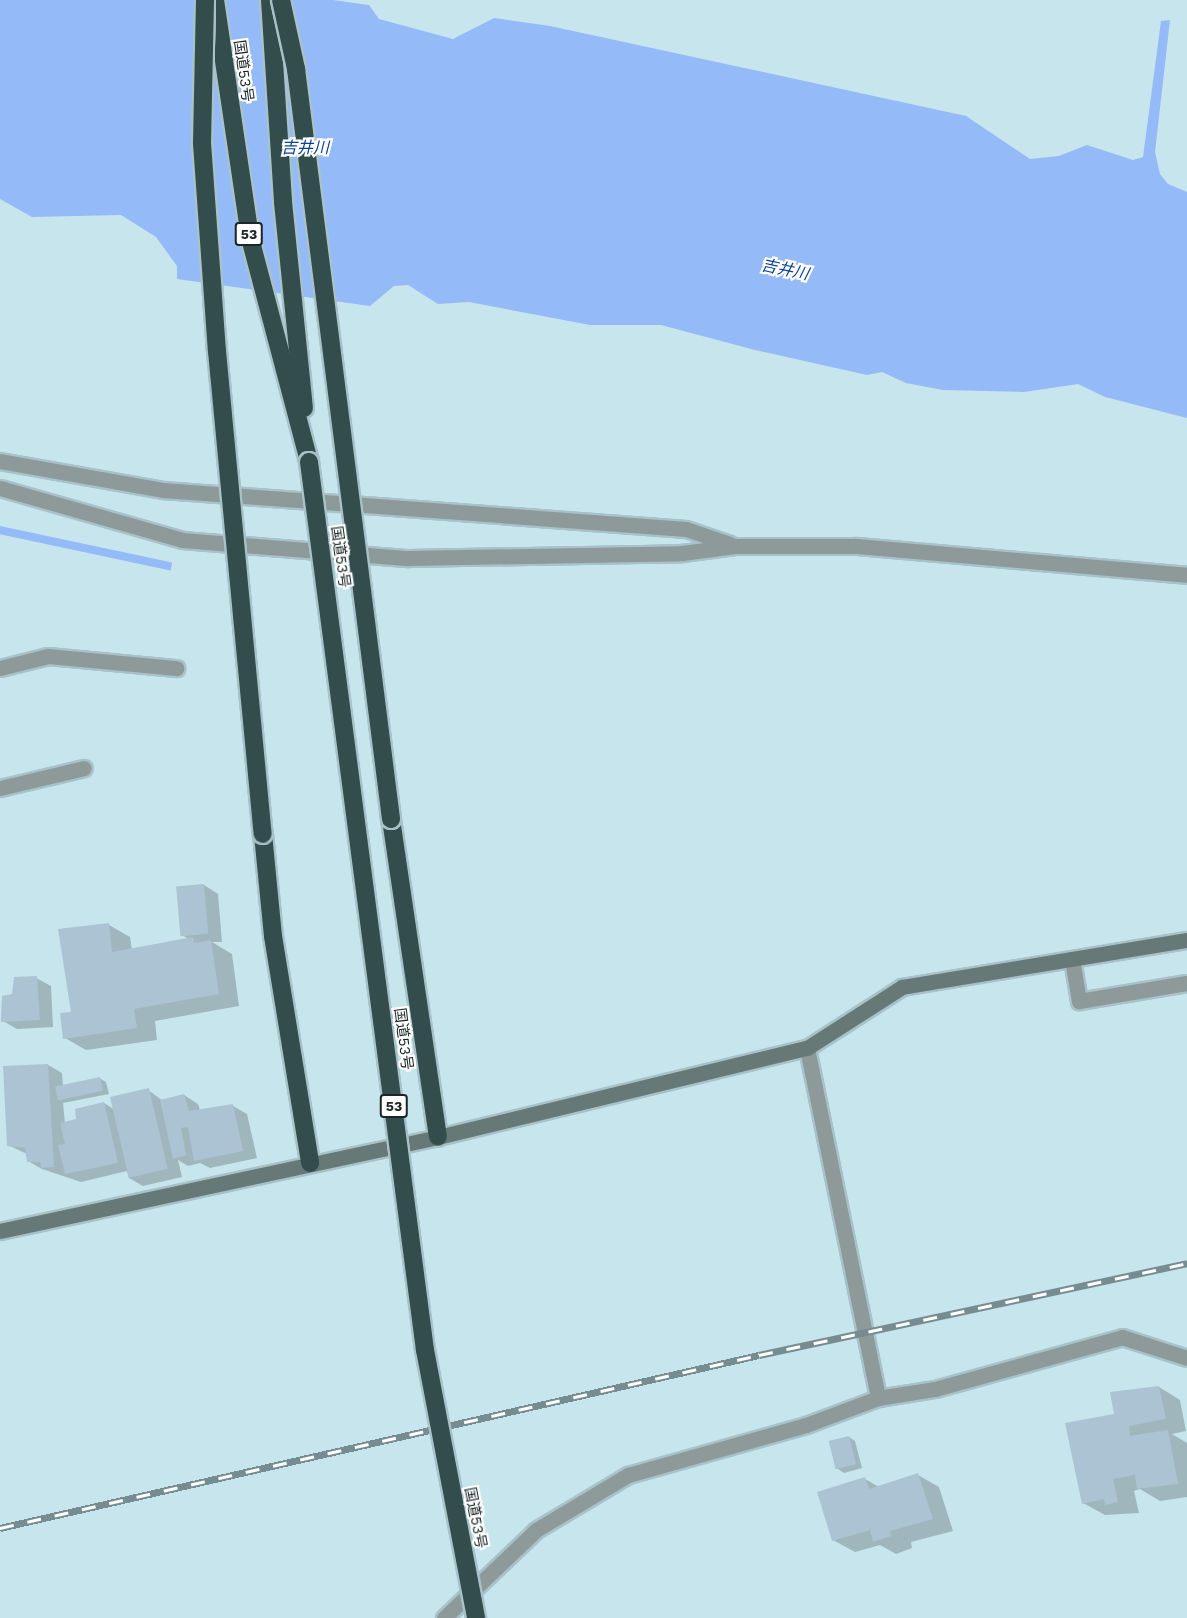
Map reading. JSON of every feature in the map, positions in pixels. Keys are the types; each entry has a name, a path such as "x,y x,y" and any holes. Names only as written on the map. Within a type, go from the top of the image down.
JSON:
{"highway":[{"path":"204,0 203,155 216,351 273,936 310,1163"},
{"name":"国道53号","path":"214,0 250,238 309,462"},
{"name":"国道53号","path":"270,0 283,202 309,462 425,1350 476,1618"},
{"path":"281,0 296,69 391,819 438,1137"}],"street":[{"path":"0,460 163,490 686,529 735,546"},
{"path":"0,488 182,540 384,556 681,553 735,546 856,546 1187,575"},
{"path":"0,668 48,656 176,668"},
{"path":"0,788 84,768"},
{"path":"0,1232 438,1137 807,1048 902,987 1187,940"},
{"path":"1072,959 1079,1001 1187,983"},
{"path":"807,1048 878,1398"},
{"path":"444,1618 536,1530 628,1475 807,1425 878,1398 935,1389 1122,1337 1187,1358"}],"water":[{"name":"吉井川","path":"0,0 333,0 369,5 379,19 453,39 494,18 550,26 966,116 1030,159 1059,156 1087,145 1133,160 1143,157 1161,21 1170,20 1155,152 1160,174 1168,184 1187,192 1187,418 1105,397 1078,384 1024,392 943,390 906,383 882,372 867,375 755,350 661,325 590,325 469,302 438,304 408,285 394,286 370,306 177,279 177,266 156,237 121,215 32,217 0,199"},
{"path":"0,526 172,563 170,570 0,534"}],"building":[{"path":"204,884 208,934 180,936 176,886"},
{"path":"109,923 112,952 193,937 194,943 211,940 219,994 134,1009 137,1028 63,1039 60,1013 71,1012 58,929"},
{"path":"37,976 40,1020 1,1022 2,996 12,994 14,977"},
{"path":"48,1064 54,1167 41,1168 40,1162 27,1162 25,1148 7,1146 3,1066"},
{"path":"100,1077 103,1091 58,1100 55,1087"},
{"path":"149,1088 168,1169 129,1178 110,1097"},
{"path":"184,1094 189,1111 233,1104 243,1151 194,1161 188,1127 181,1128 186,1155 173,1159 160,1100"},
{"path":"104,1102 118,1163 65,1174 58,1145 65,1144 60,1123 76,1119 75,1109"},
{"path":"1159,1386 1166,1419 1129,1426 1130,1436 1168,1430 1178,1484 1137,1489 1135,1475 1113,1479 1118,1502 1105,1505 1104,1499 1082,1504 1065,1423 1114,1414 1110,1392"},
{"path":"849,1436 856,1464 836,1469 829,1441"},
{"path":"918,1473 933,1519 890,1531 891,1536 873,1542 870,1530 832,1541 817,1492 865,1477 869,1489"}],"railway":[{"path":"0,1528 759,1355 1187,1263"}]}
